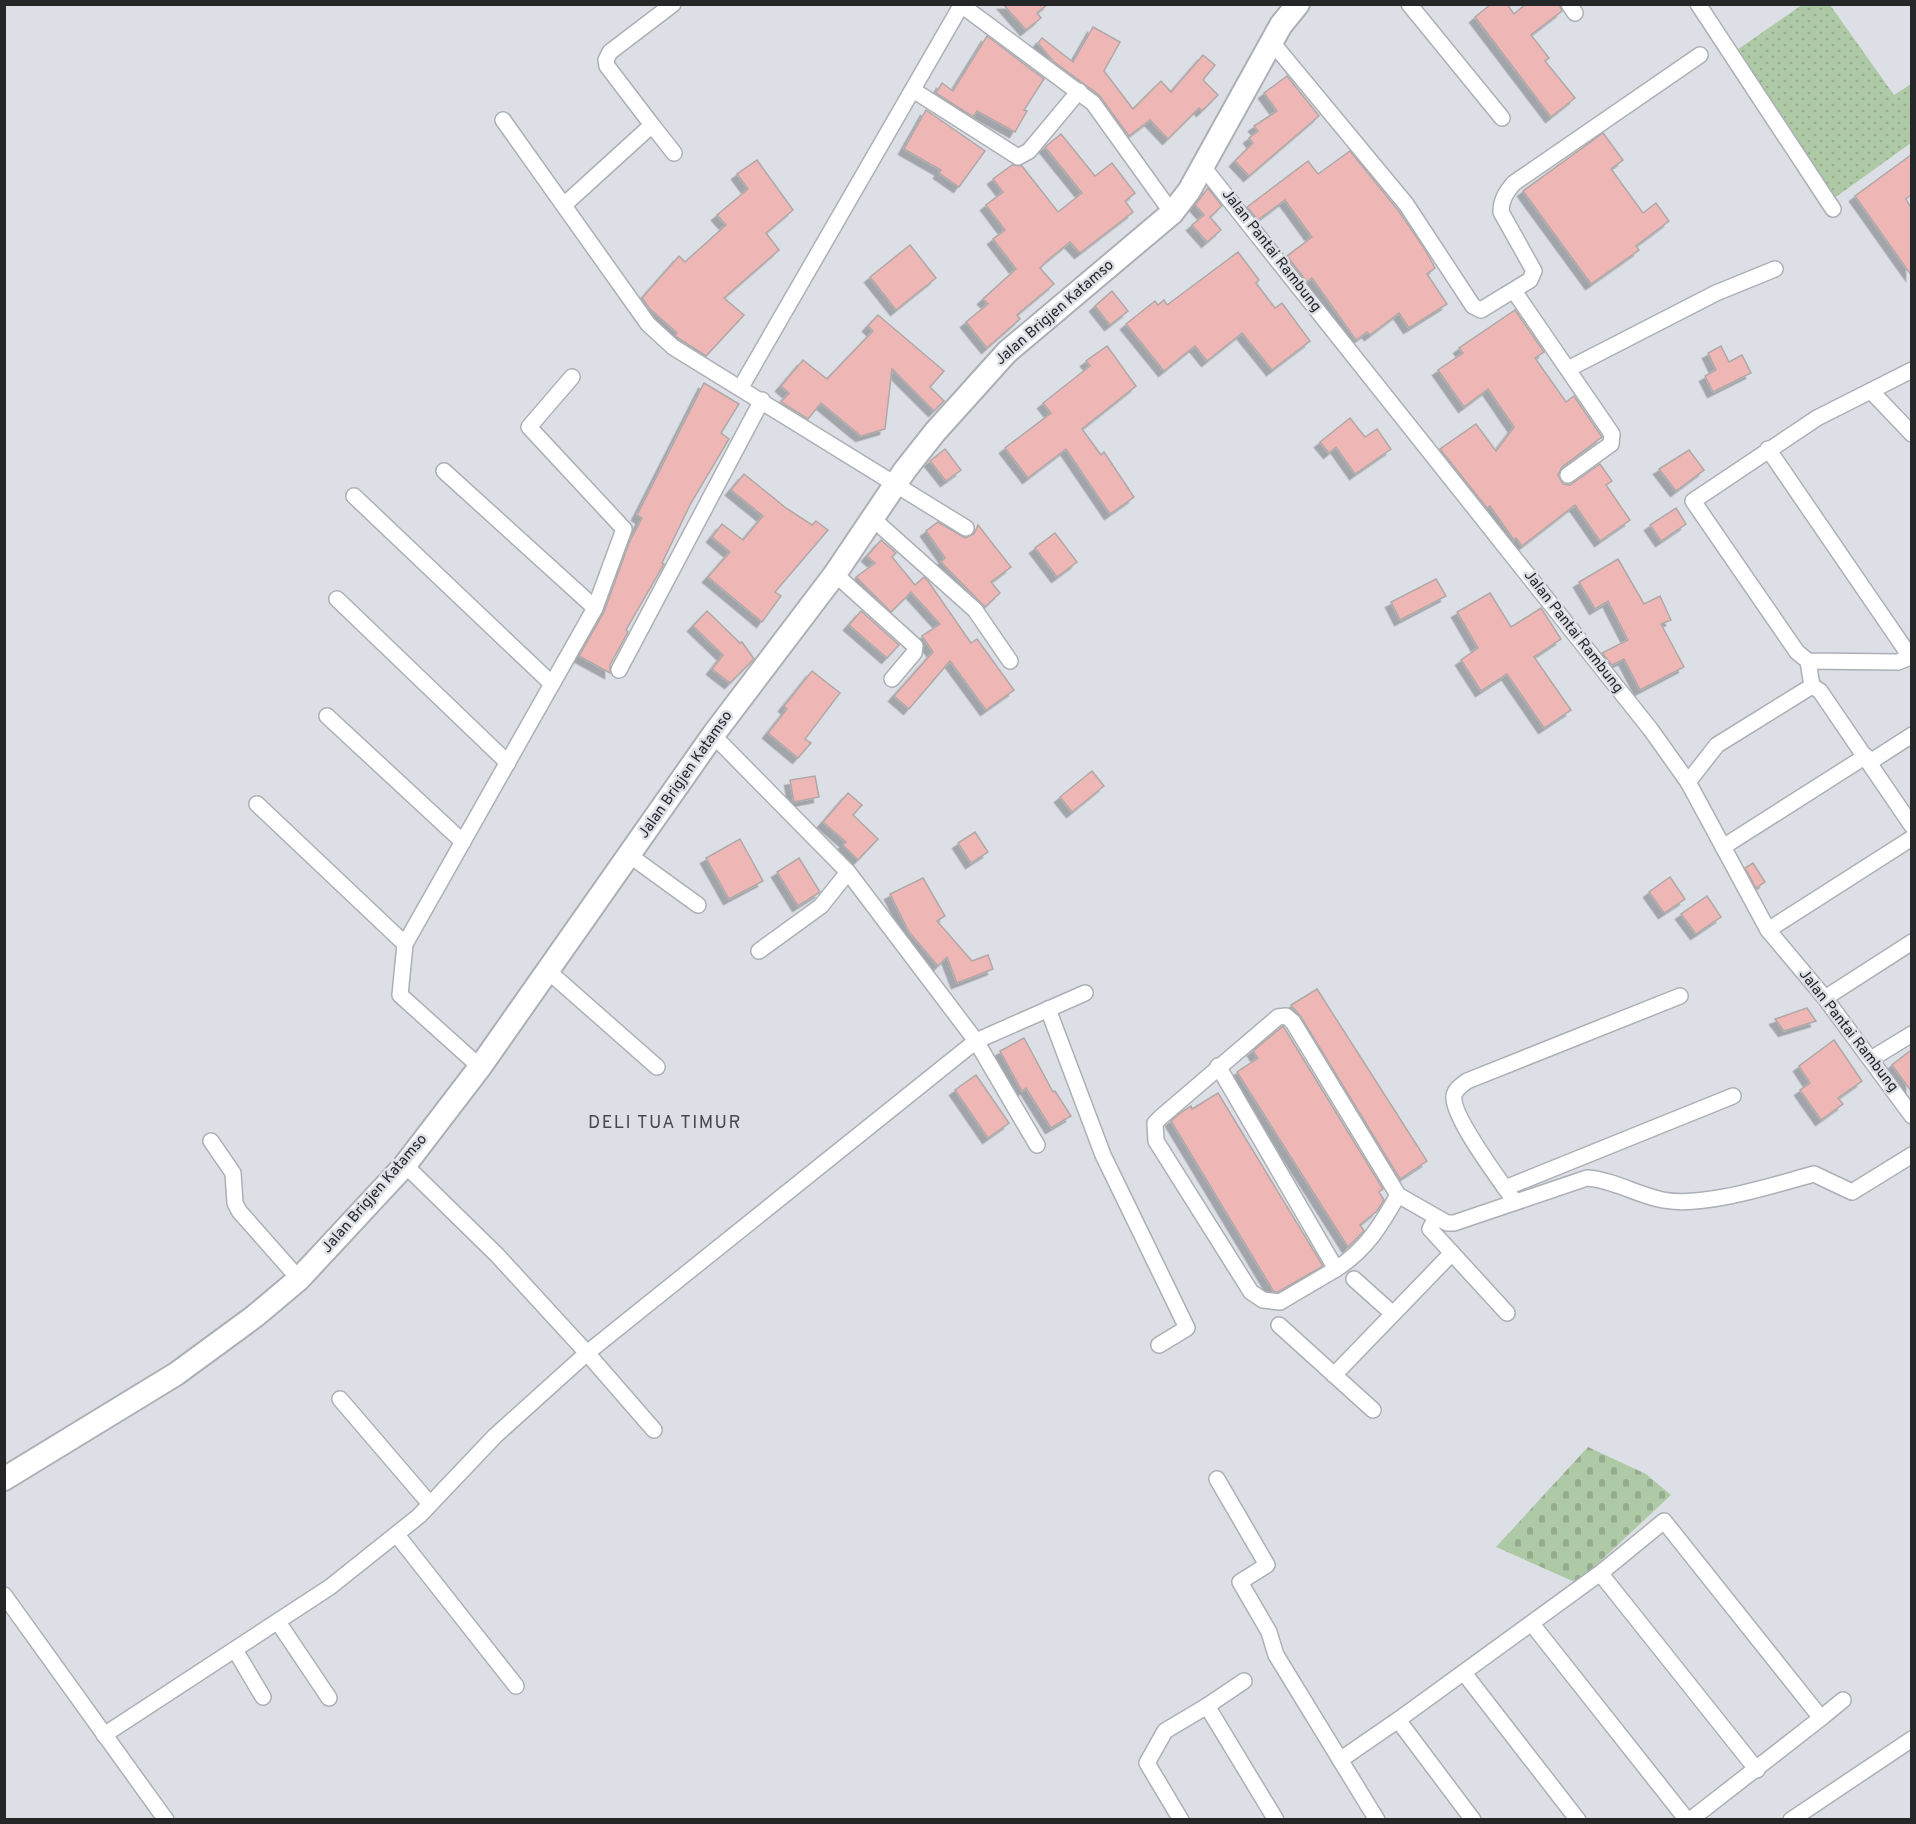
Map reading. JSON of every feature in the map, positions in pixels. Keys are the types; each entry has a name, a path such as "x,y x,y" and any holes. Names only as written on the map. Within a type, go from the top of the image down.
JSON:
{"main road":[{"name":"Jalan Brigjen Katamso","path":"4,1479 176,1374 255,1316 298,1279 405,1165 480,1067 713,735 835,574 872,518 935,432 1007,352 1172,213 1204,168 1290,7"}],"street":[{"path":"673,4 610,52 606,60 607,66 674,153"},
{"path":"1409,4 1502,118"},
{"path":"1698,4 1833,209"},
{"path":"741,387 961,5 1093,103 1172,213"},
{"path":"1271,41 1406,204 1473,306 1481,310 1489,308 1530,280 1534,272 1501,212 1501,202 1507,191 1514,183 1700,55"},
{"path":"913,90 1018,157 1029,151 1078,91"},
{"path":"503,120 648,324 673,347 966,528"},
{"path":"564,205 652,124"},
{"name":"Jalan Pantai Rambung","path":"1204,168 1651,730 1688,782 1768,930 1825,998 1911,1116"},
{"path":"1568,369 1716,293 1775,269"},
{"path":"1514,291 1605,422 1613,439 1611,444 1568,475"},
{"path":"1768,449 1905,649 1908,658 1898,662 1808,661 1797,652 1694,501 1768,449 1816,418 1911,370"},
{"path":"480,1067 400,995 405,944 595,608 624,529 529,427 572,377"},
{"path":"1871,390 1911,434"},
{"path":"619,670 762,400"},
{"path":"444,471 595,608"},
{"path":"354,496 552,684"},
{"path":"872,518 975,610 1010,661"},
{"path":"835,574 915,646 914,652 892,679"},
{"path":"337,598 508,763"},
{"path":"1808,661 1812,686 1820,692 1868,759 1911,826"},
{"path":"1688,782 1717,745 1812,686"},
{"path":"327,716 464,842"},
{"path":"713,735 848,872 976,1041 1037,1145"},
{"path":"1724,847 1911,735"},
{"path":"257,804 405,944"},
{"path":"1768,930 1911,838"},
{"path":"629,855 698,905"},
{"path":"759,951 821,906 848,872"},
{"path":"1825,998 1911,942"},
{"path":"548,971 657,1067"},
{"path":"104,1735 330,1587 430,1504 495,1436 587,1353 976,1041 1085,993"},
{"path":"1515,1202 1458,1116 1454,1096 1458,1088 1467,1081 1680,996"},
{"path":"1048,1009 1103,1155 1140,1226 1187,1328 1159,1345"},
{"path":"1401,1196 1362,1250 1280,1302 1263,1300 1251,1293 1167,1160 1156,1141 1155,1123 1265,1026 1278,1017 1286,1016 1293,1022 1401,1196 1447,1223 1454,1223 1587,1178 1600,1179 1661,1199 1680,1202 1752,1191 1814,1174 1852,1192 1911,1155"},
{"path":"1871,1059 1911,1034"},
{"path":"1218,1066 1335,1269"},
{"path":"1505,1188 1733,1096"},
{"path":"211,1141 231,1166 239,1211 298,1279"},
{"path":"405,1165 497,1256 587,1353 654,1430"},
{"path":"1436,1216 1430,1229 1507,1313"},
{"path":"1334,1375 1452,1253"},
{"path":"1354,1279 1393,1314"},
{"path":"1279,1325 1372,1410"},
{"path":"340,1399 430,1504"},
{"path":"1216,1479 1267,1565 1240,1582 1269,1632 1276,1655 1377,1820"},
{"path":"1340,1760 1532,1624 1603,1571 1664,1521 1821,1718"},
{"path":"396,1534 516,1686"},
{"path":"1603,1571 1604,1578 1757,1770"},
{"path":"4,1595 166,1820"},
{"path":"278,1622 329,1698"},
{"path":"1532,1624 1688,1820 1757,1770 1843,1700"},
{"path":"235,1650 263,1697"},
{"path":"1464,1673 1578,1820"},
{"path":"1181,1820 1147,1763 1165,1731 1244,1681"},
{"path":"1207,1706 1276,1820"},
{"path":"1398,1720 1473,1820"},
{"path":"1791,1820 1911,1739"}],"green space":[{"path":"1802,5 1830,5 1894,95 1911,84 1911,143 1833,199 1731,54"},
{"path":"1588,1447 1646,1474 1671,1495 1577,1583 1496,1547"}],"building":[{"path":"1003,4 1048,4 1037,13 1041,18 1026,30"},
{"path":"1491,4 1507,4 1514,14 1526,4 1559,4 1562,11 1531,35 1549,58 1545,61 1575,98 1551,117 1475,17"},
{"path":"1093,27 1120,42 1104,71 1133,109 1161,81 1171,92 1203,55 1215,65 1203,80 1218,95 1202,111 1199,108 1168,139 1150,120 1129,136 1099,95 1053,61 1038,43 1042,38 1073,62"},
{"path":"987,36 1044,79 1024,110 1027,111 1015,132 977,111 973,117 936,93 942,83 953,91"},
{"path":"1287,76 1319,116 1249,176 1235,161 1253,143 1249,138 1258,131 1254,126 1277,111 1264,93"},
{"path":"926,110 985,151 959,187 939,173 941,170 904,149"},
{"path":"1603,133 1623,160 1611,169 1643,213 1656,203 1669,221 1636,246 1639,250 1591,284 1523,191"},
{"path":"1061,134 1095,176 1112,163 1135,193 1125,201 1133,212 1080,253 1070,242 1048,260 1040,268 1054,284 1017,315 1020,319 987,348 966,322 988,304 983,299 1016,269 993,239 1005,230 986,205 1003,192 993,179 1012,165 1022,166 1058,212 1082,193 1045,147"},
{"path":"1350,151 1398,210 1424,248 1435,268 1427,274 1447,304 1409,328 1399,313 1370,335 1367,332 1356,340 1312,278 1307,282 1287,256 1312,237 1285,200 1258,220 1247,207 1308,161 1318,174"},
{"path":"1911,155 1911,195 1906,199 1911,208 1911,275 1855,196"},
{"path":"757,160 793,210 766,233 779,250 724,298 744,315 706,356 675,336 677,333 649,308 642,298 679,256 685,262 726,225 717,215 748,189 737,174"},
{"path":"1208,188 1222,206 1210,217 1221,230 1207,242 1192,225 1204,215 1195,205"},
{"path":"910,245 936,278 896,310 870,277"},
{"path":"1238,252 1259,280 1256,283 1275,308 1282,303 1310,341 1272,370 1242,333 1207,361 1195,346 1164,371 1126,324 1155,301 1158,305 1164,300 1167,305"},
{"path":"1112,291 1128,311 1110,325 1095,306"},
{"path":"1515,310 1544,352 1535,358 1566,402 1574,396 1602,437 1562,467 1558,475 1563,484 1570,485 1600,464 1612,481 1606,485 1630,520 1600,541 1575,505 1522,546 1516,538 1514,540 1490,506 1487,508 1440,449 1476,424 1496,451 1514,427 1488,389 1464,407 1438,370 1463,353 1459,348"},
{"path":"878,315 944,371 930,387 944,401 934,411 892,369 885,429 861,436 821,403 808,419 781,402 789,393 781,386 803,360 827,379 873,331 868,326"},
{"path":"1107,346 1136,386 1082,429 1101,455 1104,452 1134,497 1110,514 1066,449 1028,478 1005,448 1051,413 1043,403 1090,366 1086,361"},
{"path":"1721,346 1729,362 1742,355 1751,373 1713,392 1705,376 1716,370 1708,353"},
{"path":"704,383 739,404 721,433 729,439 691,503 662,563 664,564 626,630 628,632 610,665 610,673 579,656 604,612 629,543 642,518 637,515"},
{"path":"1350,418 1365,437 1377,429 1391,449 1355,474 1336,447 1329,453 1320,442"},
{"path":"945,449 961,470 946,481 930,461"},
{"path":"1689,450 1704,470 1676,491 1659,469"},
{"path":"744,474 786,508 812,525 816,521 828,530 775,592 781,596 762,622 708,577 730,552 712,537 722,524 743,540 763,516 731,490"},
{"path":"1676,508 1686,524 1661,541 1650,525"},
{"path":"938,522 965,538 974,534 978,525 1011,567 991,582 1000,593 985,607 941,562 945,558 926,531"},
{"path":"1055,533 1077,562 1057,577 1035,548"},
{"path":"881,540 896,553 892,557 915,585 924,577 928,581 971,643 977,639 1014,690 986,710 950,661 909,709 894,696 933,652 922,636 940,624 911,592 891,612 856,577 875,563 867,556"},
{"path":"1618,559 1644,604 1660,596 1671,620 1661,624 1684,667 1640,690 1624,659 1612,665 1602,653 1628,640 1608,601 1595,609 1579,582"},
{"path":"1436,579 1446,596 1400,620 1391,602"},
{"path":"1490,593 1511,627 1541,608 1561,639 1534,657 1571,710 1544,728 1507,674 1481,691 1461,660 1478,648 1457,612"},
{"path":"707,611 740,643 742,642 754,659 730,683 712,669 723,655 693,626"},
{"path":"861,611 899,645 887,658 849,625"},
{"path":"812,671 840,693 805,739 811,743 798,758 768,733 787,709 784,706"},
{"path":"1092,771 1104,786 1072,812 1060,797"},
{"path":"815,776 819,797 794,802 790,780"},
{"path":"848,793 862,805 853,815 878,839 858,860 843,845 846,842 823,822"},
{"path":"975,832 988,852 971,863 958,843"},
{"path":"740,839 763,881 729,899 706,858"},
{"path":"799,858 820,892 798,906 777,872"},
{"path":"1753,863 1765,882 1756,888 1745,868"},
{"path":"1670,877 1685,899 1664,913 1649,892"},
{"path":"923,878 945,916 937,921 972,961 988,955 993,969 957,983 947,957 938,966 909,932 890,894"},
{"path":"1707,896 1721,917 1696,934 1681,914"},
{"path":"1317,989 1427,1161 1400,1179 1301,1017 1291,1005"},
{"path":"1807,1008 1816,1021 1784,1031 1775,1019"},
{"path":"1283,1026 1383,1189 1379,1192 1384,1200 1377,1211 1360,1225 1364,1231 1348,1247 1237,1072 1258,1058 1253,1051"},
{"path":"1024,1038 1053,1092 1055,1091 1071,1116 1051,1128 1026,1088 1022,1091 1000,1051"},
{"path":"1834,1040 1862,1081 1838,1098 1843,1104 1821,1120 1800,1090 1810,1083 1799,1066"},
{"path":"1911,1050 1911,1091 1892,1065"},
{"path":"976,1075 1009,1123 988,1138 955,1090"},
{"path":"1218,1093 1323,1266 1278,1292 1274,1292 1171,1121 1191,1106 1192,1109"}],"district":[{"name":"DELI TUA TIMUR","path":"665,1123"}]}
